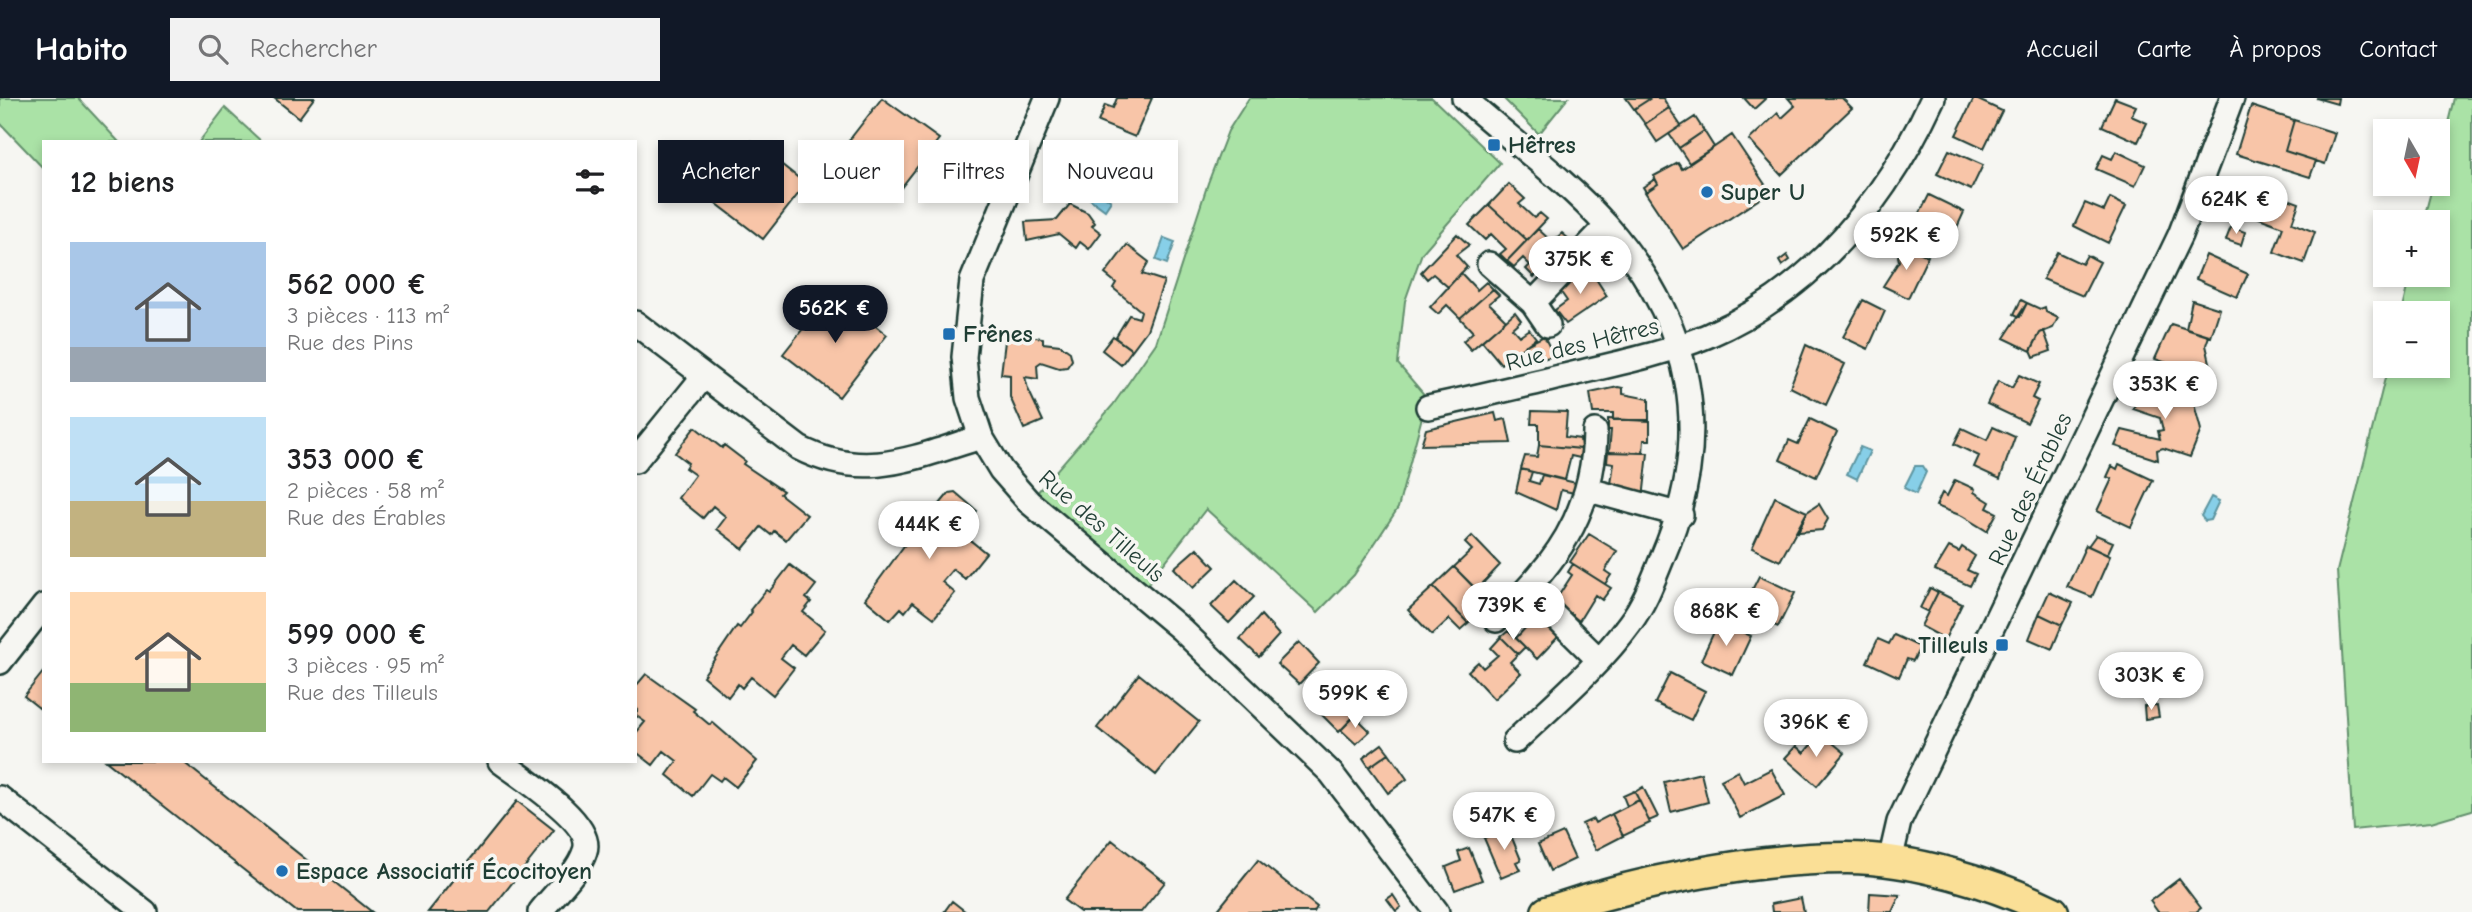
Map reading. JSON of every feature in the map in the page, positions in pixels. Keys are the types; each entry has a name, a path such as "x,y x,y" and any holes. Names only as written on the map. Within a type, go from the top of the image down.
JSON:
{"main road":[{"path":"1547,912 1640,885 1729,870 1847,858 1890,861 1937,871 2024,897 2053,912"}],"street":[{"name":"Rue des Tilleuls","path":"1047,98 972,281 964,357 968,398 981,437 1001,470 1029,502 1181,629 1331,773 1437,912"},
{"path":"1464,98 1607,226 1642,275 1679,347 1688,384 1692,422 1691,460 1681,515 1649,590 1632,621 1599,660 1516,741"},
{"name":"Rue des Hêtres","path":"1428,407 1679,347 1739,319 1794,285 1832,252 1896,171 1933,98"},
{"name":"Rue des Érables","path":"1890,861 1899,822 2180,235 2232,98"},
{"path":"1533,303 1607,226"},
{"path":"1489,264 1533,303 1548,325"},
{"path":"637,325 799,448 821,460 844,465 896,463 981,437"},
{"path":"637,459 704,376"},
{"path":"1496,620 1528,590 1562,547 1589,490 1595,458 1595,431"},
{"path":"1589,490 1681,515"},
{"path":"1528,590 1599,660"},
{"path":"0,662 42,609"},
{"path":"503,763 576,821 586,839 586,849 581,860 540,912"},
{"path":"0,798 145,912"}],"green space":[{"path":"0,98 78,98 117,140 42,140 42,167 0,123"},
{"path":"1249,98 1432,98 1500,163 1422,253 1405,301 1398,364 1427,398 1398,508 1354,575 1318,612 1206,509 1141,593 1029,502 1113,405 1156,343 1208,183 1228,131"},
{"path":"1503,98 1568,98 1539,134"},
{"path":"2454,98 2472,98 2472,810 2431,822 2353,830 2337,571 2385,378 2450,378 2450,301 2404,301 2407,287 2450,287 2450,210 2426,210 2430,196 2450,196 2449,119"},
{"path":"225,108 260,140 201,140"}],"water":[{"path":"1096,203 1110,203 1105,210"},
{"path":"1164,238 1175,242 1167,264 1156,260"},
{"path":"1860,447 1870,451 1857,479 1847,474"},
{"path":"1915,466 1922,466 1926,472 1916,494 1904,488"},
{"path":"2211,497 2219,501 2210,520 2205,521 2201,516"}],"building":[{"path":"274,98 314,98 299,118"},
{"path":"882,98 939,139 918,140 918,166 904,184 904,140 849,140"},
{"path":"1117,98 1152,98 1135,137 1098,122 1105,105 1113,108"},
{"path":"1626,98 1651,98 1634,109"},
{"path":"1651,98 1663,98 1669,108 1645,124 1634,109"},
{"path":"1744,98 1766,98 1754,109"},
{"path":"1788,98 1842,98 1852,108 1781,175 1749,140 1778,113 1782,118 1795,106"},
{"path":"1974,98 2002,111 1984,148 1956,135"},
{"path":"2115,98 2136,106 2131,116 2147,123 2138,142 2102,126"},
{"path":"2316,98 2338,98 2337,104"},
{"path":"2251,106 2294,120 2285,151 2316,161 2310,177 2236,154"},
{"path":"1669,108 1681,126 1657,142 1645,124"},
{"path":"1695,117 1704,131 1679,148 1669,134"},
{"path":"2294,120 2335,133 2325,164 2285,151"},
{"path":"1704,131 1714,147 1689,163 1679,148"},
{"name":"Super U","path":"1732,135 1770,192 1683,249 1645,192 1658,184 1654,176 1678,163 1682,169"},
{"path":"1949,150 1983,165 1971,190 1937,174"},
{"path":"2116,151 2145,165 2135,186 2096,169 2103,155 2112,159"},
{"path":"784,166 798,178 798,194 763,239 716,203 784,203"},
{"path":"1655,179 1658,184 1646,192 1643,187"},
{"path":"1509,184 1525,199 1519,204 1534,218 1540,213 1547,219 1527,240 1489,205"},
{"path":"2269,192 2299,203 2292,223 2315,232 2304,263 2274,252 2283,227 2259,218"},
{"path":"1929,195 1964,212 1954,234 1918,217"},
{"path":"2110,198 2126,206 2108,243 2074,226 2085,203 2104,211"},
{"path":"1070,204 1088,213 1095,223 1092,226 1101,233 1089,249 1080,242 1076,248 1059,234 1027,241 1025,222 1057,220"},
{"path":"1489,205 1527,240 1507,261 1500,254 1506,249 1491,234 1485,240 1469,225"},
{"path":"2231,227 2245,232 2241,245 2226,240"},
{"path":"1538,229 1552,242 1562,233 1569,239 1534,277 1526,269 1530,265 1523,258 1514,267 1507,261"},
{"path":"1457,234 1469,245 1456,255 1467,267 1448,287 1433,274 1427,279 1421,272"},
{"path":"1127,245 1149,262 1142,274 1164,281 1147,330 1132,350 1115,338 1129,315 1139,318 1141,311 1113,288 1116,283 1105,274"},
{"path":"1903,245 1928,256 1908,298 1883,286 1899,261 1898,256"},
{"path":"2057,252 2082,264 2087,255 2100,262 2083,296 2043,279"},
{"path":"1787,255 1790,260 1782,266 1779,261"},
{"path":"2206,255 2248,274 2237,297 2196,279"},
{"path":"1589,268 1607,296 1566,324 1555,310 1567,301 1558,288"},
{"path":"1461,273 1477,290 1486,282 1493,289 1460,318 1447,305 1438,314 1430,307"},
{"path":"1493,289 1499,295 1489,303 1506,320 1471,350 1463,341 1473,332 1460,318"},
{"path":"832,292 887,335 839,397 783,354"},
{"path":"1863,300 1885,311 1868,349 1843,337"},
{"path":"2021,300 2027,303 2020,317 2014,314"},
{"path":"2192,300 2220,309 2211,337 2186,329"},
{"path":"2027,303 2040,309 2045,307 2046,312 2058,318 2053,328 2040,333 2031,351 2004,338"},
{"path":"1515,312 1521,320 1512,328 1519,336 1529,329 1536,338 1501,364 1482,341"},
{"path":"2171,324 2209,336 2206,345 2211,367 2173,378 2170,364 2155,359"},
{"path":"2044,331 2051,351 2034,357 2031,350 2040,333"},
{"path":"1006,333 1043,338 1043,343 1060,345 1070,352 1072,360 1067,367 1059,368 1041,362 1037,365 1038,379 1025,377 1043,421 1024,429 1010,397 1010,375 1001,374"},
{"path":"1113,336 1132,350 1121,365 1102,350"},
{"path":"1544,336 1554,356 1533,361 1526,345"},
{"path":"1806,345 1845,364 1826,405 1790,387"},
{"path":"2019,375 2039,384 2032,398 2038,401 2027,423 1987,404 1998,381 2012,388"},
{"path":"2184,376 2185,383 2175,385 2174,378"},
{"path":"2147,378 2171,386 2188,382 2201,430 2190,457 2163,448 2157,450 2158,460 2115,446 2122,430 2160,439 2158,431 2163,430 2160,418 2133,409"},
{"path":"1623,388 1623,394 1649,399 1649,420 1613,420 1613,413 1593,413 1590,393"},
{"path":"1532,411 1567,412 1565,437 1580,439 1581,449 1539,445 1539,424 1531,424"},
{"path":"1495,413 1497,421 1506,419 1511,443 1421,445 1426,429"},
{"path":"1608,419 1650,421 1650,440 1644,440 1643,453 1609,452 1611,430 1608,430"},
{"path":"1810,419 1837,432 1816,477 1780,460 1789,440 1798,444"},
{"path":"695,427 722,448 724,445 745,461 743,464 783,491 780,494 807,515 786,540 774,531 771,535 761,527 743,549 717,529 726,517 713,506 703,518 678,498 695,475 685,468 688,463 675,453"},
{"path":"1993,427 2015,437 2000,479 1974,467 1979,456 1954,444 1962,428 1987,440"},
{"path":"1539,445 1581,449 1580,458 1571,456 1565,480 1521,469 1525,456 1537,457"},
{"path":"1608,452 1648,453 1643,499 1610,491 1614,463 1607,462"},
{"path":"2119,464 2153,480 2131,527 2097,511 2112,479 2107,477 2112,466 2117,469"},
{"path":"1521,469 1532,472 1529,481 1539,484 1542,475 1576,483 1574,493 1561,490 1556,510 1516,492"},
{"path":"1955,480 1975,489 1974,492 1990,502 1987,508 1997,513 1987,531 1962,516 1936,506 1942,493 1947,496"},
{"path":"955,492 977,511 968,523 972,527 965,536 986,553 965,579 953,569 942,582 955,593 934,618 913,602 905,612 901,608 890,620 865,599 928,513 931,515 949,493"},
{"path":"1775,497 1807,512 1780,561 1752,548"},
{"path":"1819,504 1828,519 1822,530 1798,532 1807,512"},
{"path":"1589,534 1617,551 1605,571 1611,575 1605,584 1570,562"},
{"path":"2096,535 2113,542 2107,555 2088,546"},
{"path":"1472,536 1500,565 1483,583 1499,599 1492,606 1454,567 1472,550 1465,543"},
{"path":"2086,545 2110,556 2092,597 2067,587"},
{"path":"1949,547 1959,552 1962,547 1975,556 1967,570 1976,574 1970,586 1935,570"},
{"path":"1197,548 1215,567 1193,588 1174,568"},
{"path":"1573,564 1611,588 1602,600 1595,595 1579,621 1555,601 1572,575 1568,572"},
{"path":"790,565 816,585 806,598 811,602 803,612 825,630 804,655 791,645 781,658 794,668 773,695 751,677 742,688 738,684 728,697 703,676 737,626 740,628 752,612 750,610 766,590 769,592"},
{"path":"1454,567 1478,591 1464,604 1475,616 1468,623 1433,587"},
{"path":"1759,576 1795,593 1778,627 1742,610"},
{"path":"1236,580 1254,597 1229,623 1211,606"},
{"path":"1433,587 1468,623 1460,630 1449,619 1432,635 1408,610"},
{"path":"1930,588 1938,592 1928,612 1920,608"},
{"path":"1938,592 1962,604 1945,639 1921,626"},
{"path":"2049,592 2073,603 2062,625 2039,614"},
{"path":"1539,613 1560,635 1537,659 1516,638"},
{"path":"2039,614 2062,625 2052,649 2029,639"},
{"path":"1261,615 1279,635 1259,657 1240,639"},
{"path":"1719,621 1751,636 1733,675 1701,660"},
{"path":"1508,631 1525,647 1518,654 1501,637"},
{"path":"1894,635 1920,647 1913,661 1907,659 1899,677 1867,662 1878,639 1889,644"},
{"path":"1501,637 1518,654 1510,662 1521,673 1494,699 1468,671 1478,662 1483,668 1498,655 1491,648"},
{"path":"1299,642 1319,663 1299,684 1277,664"},
{"path":"1339,672 1356,687 1342,701 1325,687"},
{"path":"1670,673 1705,691 1691,720 1655,703"},
{"path":"42,674 42,710 24,696"},
{"path":"646,674 695,709 693,711 710,725 712,722 757,761 736,787 723,777 720,781 710,774 693,796 667,775 677,761 664,751 653,765 637,753 637,732 645,722 637,716 637,685"},
{"path":"1139,674 1199,722 1156,775 1097,728"},
{"path":"1331,690 1356,714 1339,732 1315,708"},
{"path":"2157,705 2159,717 2145,719 2144,706"},
{"path":"1355,716 1370,731 1356,744 1341,730"},
{"path":"1821,733 1845,753 1817,786 1785,758 1796,746 1804,753"},
{"path":"1382,744 1389,753 1369,767 1363,758"},
{"path":"1389,753 1407,779 1388,793 1369,767"},
{"path":"109,763 185,763 372,912 297,912"},
{"path":"1771,769 1785,795 1740,818 1721,780 1738,771 1744,783"},
{"path":"1701,773 1708,802 1671,812 1664,782"},
{"path":"1643,787 1658,817 1649,821 1635,792"},
{"path":"1634,791 1639,800 1627,806 1623,796"},
{"path":"1639,800 1650,823 1623,836 1612,814"},
{"path":"517,801 554,830 489,912 428,912"},
{"path":"1612,814 1623,836 1596,850 1582,824 1593,819 1595,823"},
{"path":"1498,821 1505,829 1490,835 1486,827"},
{"path":"1508,828 1521,860 1516,862 1520,870 1501,878 1484,838"},
{"path":"1563,833 1575,859 1550,871 1538,844"},
{"path":"1112,840 1165,882 1141,912 1080,912 1064,900"},
{"path":"1469,848 1482,880 1455,890 1446,867 1461,861 1458,852"},
{"path":"1258,860 1317,907 1314,912 1216,912"},
{"path":"2179,879 2201,908 2196,912 2158,912 2150,901"},
{"path":"1870,893 1900,895 1892,912 1869,912"},
{"path":"1393,895 1401,907 1396,911 1387,899"},
{"path":"1801,898 1804,912 1772,912 1771,904"},
{"path":"952,901 966,912 944,912"}],"place":[{"name":"Hêtres","path":"1494,145"},
{"name":"Super U","path":"1707,192"},
{"name":"Frênes","path":"949,334"},
{"name":"Tilleuls","path":"2002,645"},
{"name":"Espace Associatif Écocitoyen","path":"282,871"}]}
